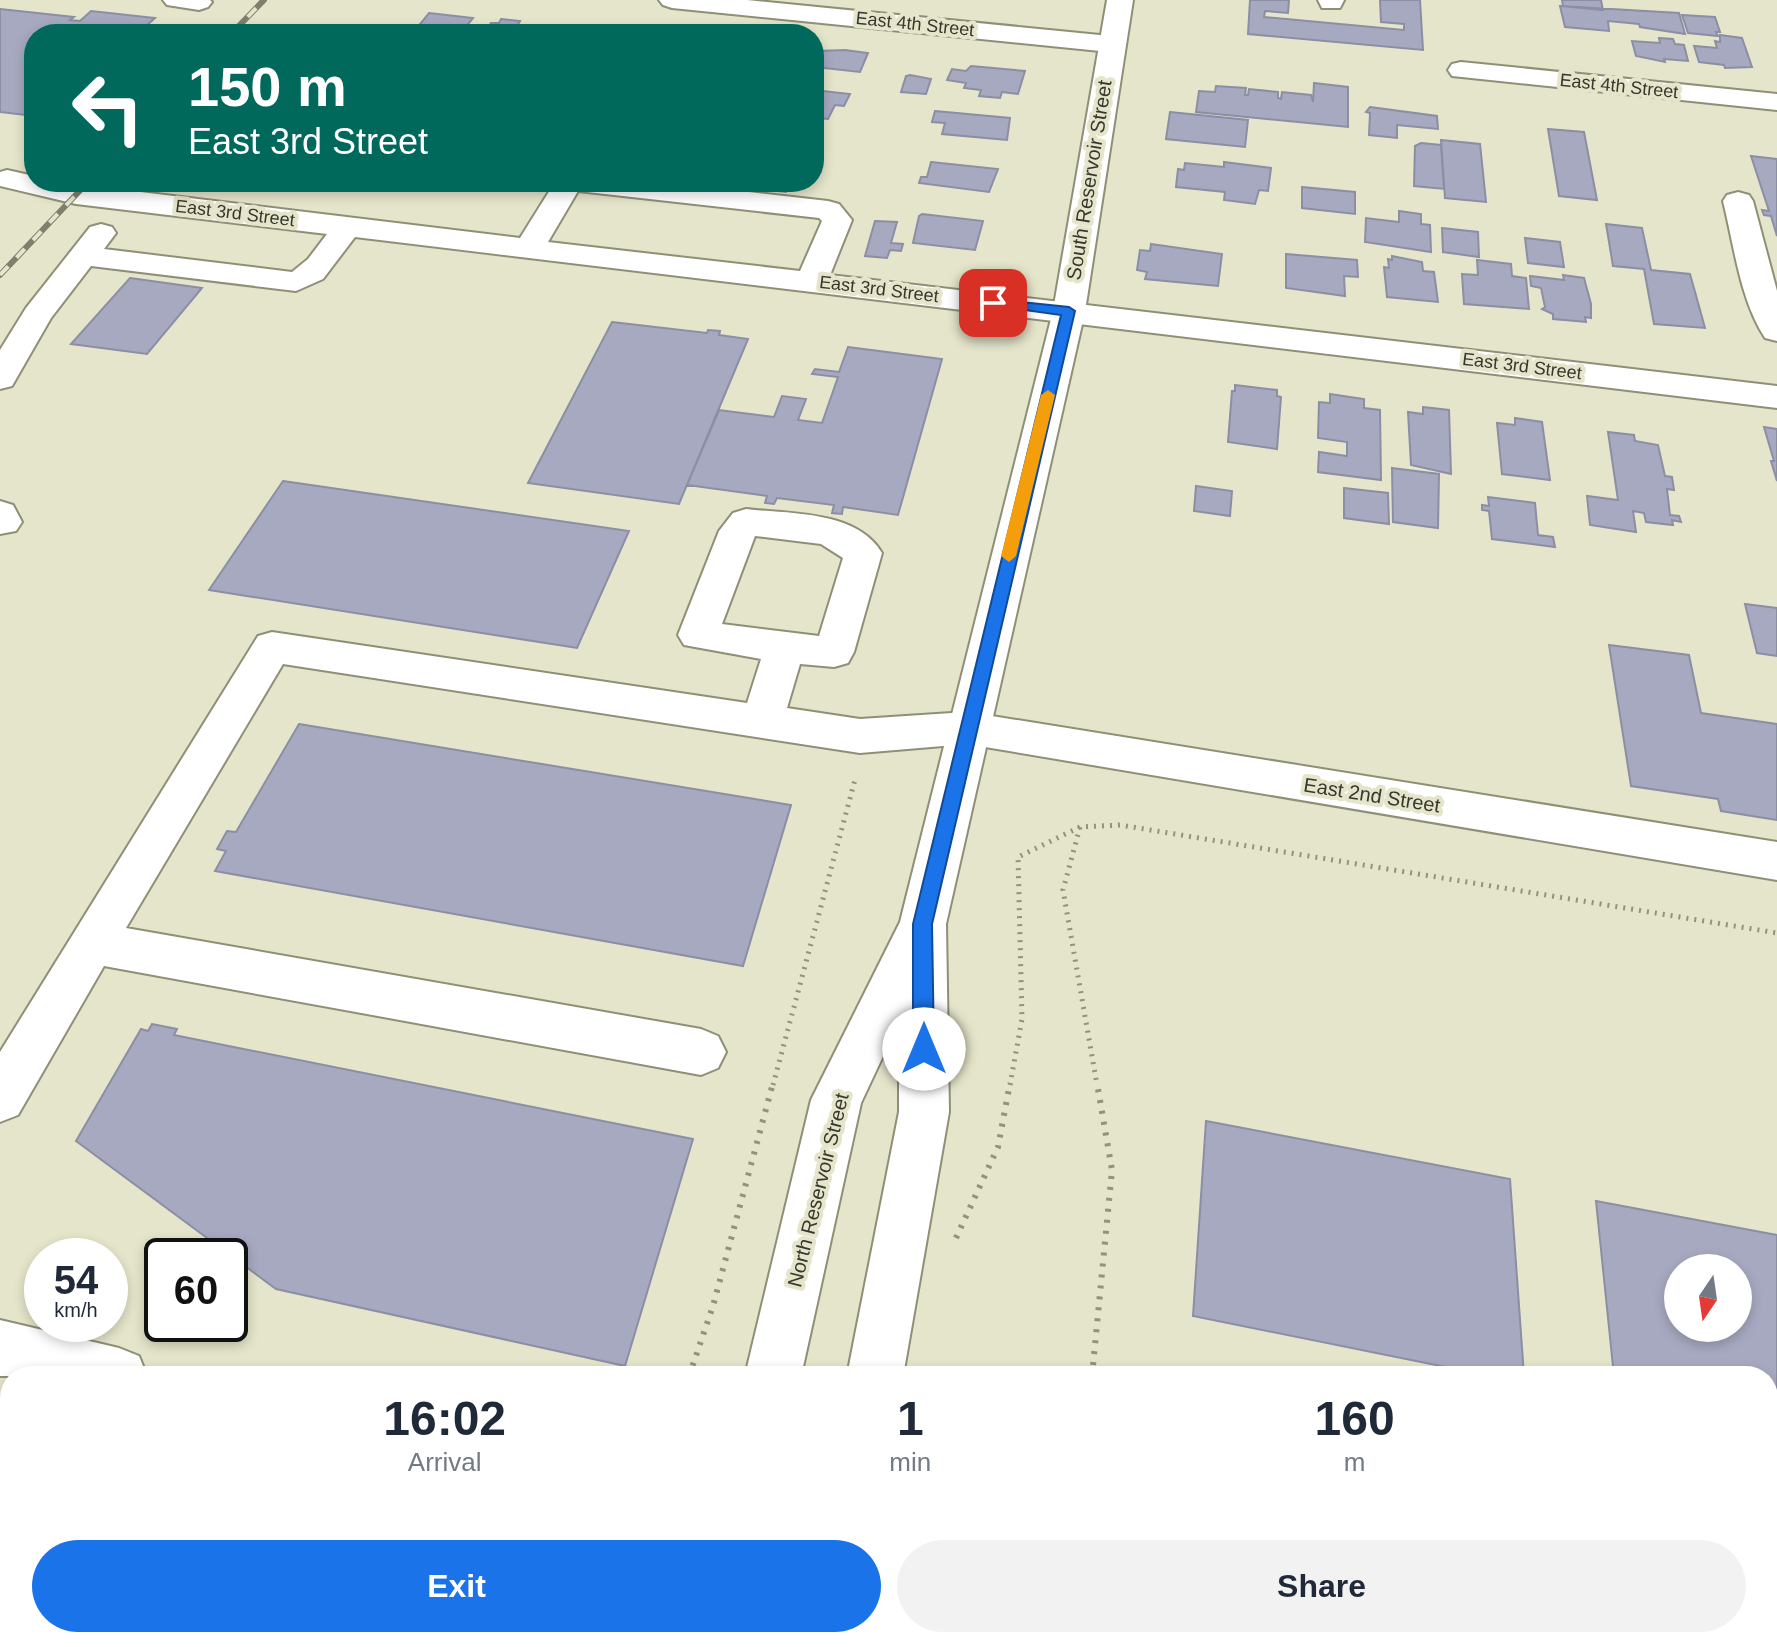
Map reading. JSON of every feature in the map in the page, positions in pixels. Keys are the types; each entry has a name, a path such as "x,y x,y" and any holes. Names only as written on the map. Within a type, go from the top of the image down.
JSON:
{"street":[{"name":"East 4th Street","path":"672,0 1110,44"},
{"name":"South Reservoir Street","path":"877,1366 924,1112 923,924 967,728 1069,311 1110,44 1120,0"},
{"name":"East 4th Street","path":"1461,70 1777,102"},
{"path":"6,190 24,166"},
{"name":"East 3rd Street","path":"34,192 76,195 140,192 220,211 1777,397"},
{"path":"0,378 37,315 83,256 140,192"},
{"path":"220,211 236,192"},
{"path":"529,248 563,192"},
{"path":"671,192 828,210 837,220 812,281"},
{"path":"1738,201 1761,291 1777,331"},
{"path":"83,256 296,282 317,269 347,226"},
{"name":"East 2nd Street","path":"92,943 272,647 860,736 967,728 1777,861"},
{"path":"762,721 785,648"},
{"name":"North Reservoir Street","path":"775,1366 836,1100 923,924"},
{"path":"0,1098 92,943 701,1052"},
{"path":"0,1348 76,1366"}],"path":[{"path":"692,1366 713,1306 859,765"},
{"path":"951,1248 998,1147 1022,1019 1018,857 1080,827 1120,825 1777,933"},
{"path":"1080,827 1063,890 1112,1170 1093,1366"}],"building":[{"path":"1250,0 1289,0 1288,13 1265,11 1264,17 1404,30 1404,24 1381,22 1380,0 1420,0 1423,50 1248,34"},
{"path":"1562,0 1601,0 1603,10 1563,6"},
{"path":"1560,6 1679,13 1685,34 1608,21 1609,31 1565,27"},
{"path":"0,9 74,17 70,20 80,21 91,11 155,18 148,24 24,24 24,115 0,112"},
{"path":"429,13 473,18 468,24 420,24"},
{"path":"1682,15 1715,17 1720,32 1716,32 1718,36 1688,33"},
{"path":"501,19 520,21 518,24 490,24 499,23"},
{"path":"1720,35 1742,38 1752,67 1725,68 1724,65 1699,62 1694,46 1717,48 1715,41 1720,42"},
{"path":"1659,38 1673,39 1675,44 1684,45 1688,61 1664,59 1665,62 1636,56 1632,41 1660,43"},
{"path":"824,51 868,53 860,72 824,68"},
{"path":"971,66 1025,71 1018,94 1002,92 1000,98 979,96 981,90 964,88 966,83 947,80 952,69 966,71"},
{"path":"906,76 931,79 926,94 901,92"},
{"path":"1314,83 1348,87 1348,127 1196,112 1199,91 1215,92 1216,86 1246,88 1245,95 1248,95 1249,89 1278,92 1281,99 1282,92 1311,95 1313,102"},
{"path":"824,91 850,94 844,106 835,105 828,119 824,119"},
{"path":"1370,107 1437,116 1438,129 1397,125 1397,138 1369,135 1370,113 1366,112"},
{"path":"935,111 1010,118 1007,140 942,134 945,123 932,122"},
{"path":"1170,112 1248,120 1245,147 1166,139"},
{"path":"1548,129 1584,132 1597,200 1559,196"},
{"path":"1441,140 1480,144 1486,202 1445,198"},
{"path":"1421,143 1441,145 1444,189 1414,186 1415,146"},
{"path":"1751,156 1777,159 1777,236 1771,216 1764,215 1762,210 1769,211"},
{"path":"931,162 998,169 989,192 919,183 921,177 927,177"},
{"path":"1224,162 1271,168 1268,191 1259,190 1255,204 1224,200 1225,192 1176,187 1178,169 1184,170 1185,163 1224,167"},
{"path":"1302,187 1355,192 1355,214 1302,208"},
{"path":"1399,211 1421,214 1421,224 1430,225 1431,252 1365,242 1366,218 1399,222"},
{"path":"922,214 983,221 975,250 913,243"},
{"path":"875,221 897,222 891,243 903,244 901,251 890,250 887,258 865,256"},
{"path":"1606,224 1642,228 1651,270 1690,274 1705,328 1654,324 1644,269 1613,266"},
{"path":"1442,228 1478,232 1479,257 1443,252"},
{"path":"1525,238 1560,242 1564,267 1528,263"},
{"path":"1151,244 1222,254 1218,286 1145,279 1147,272 1137,270 1140,250 1150,251"},
{"path":"1286,254 1357,260 1358,277 1344,276 1345,296 1286,288"},
{"path":"1392,256 1422,262 1423,271 1434,272 1438,302 1387,297 1384,267 1389,268 1388,259 1392,260"},
{"path":"1477,260 1511,264 1512,276 1526,278 1529,309 1464,304 1462,274 1478,275"},
{"path":"1563,275 1584,278 1591,304 1591,318 1585,317 1586,322 1553,319 1553,314 1542,309 1545,307 1541,288 1531,286 1530,276 1564,280"},
{"path":"130,278 202,288 147,354 71,344"},
{"path":"612,322 707,333 708,330 720,331 719,335 748,339 679,504 528,483"},
{"path":"848,347 942,359 898,515 843,507 842,514 832,513 834,505 777,498 774,504 765,503 767,496 687,485 719,410 774,417 782,396 806,399 798,420 822,423 838,377 812,374 815,369 839,372"},
{"path":"1235,385 1277,390 1277,396 1281,397 1277,449 1228,442"},
{"path":"1330,394 1364,399 1364,408 1380,410 1381,480 1318,472 1319,452 1347,456 1347,442 1318,438 1319,402 1330,403"},
{"path":"1423,407 1449,410 1451,474 1411,465 1408,412 1423,414"},
{"path":"1515,418 1542,422 1550,480 1502,474 1497,423 1515,425"},
{"path":"1764,427 1777,429 1777,481 1771,461 1774,461"},
{"path":"1608,432 1634,435 1635,441 1658,445 1665,476 1672,477 1674,490 1667,489 1670,515 1679,516 1681,522 1672,520 1673,525 1646,522 1644,513 1633,511 1636,532 1590,525 1587,496 1618,500"},
{"path":"1392,468 1439,474 1438,528 1393,522"},
{"path":"283,481 629,531 577,648 209,590"},
{"path":"1196,486 1232,491 1230,516 1194,511"},
{"path":"1344,488 1388,493 1389,524 1344,518"},
{"path":"1488,497 1535,503 1538,535 1553,537 1555,547 1492,539 1489,511 1482,510 1482,505 1489,506"},
{"path":"1745,604 1777,608 1777,656 1757,653"},
{"path":"1609,645 1689,655 1701,713 1777,724 1777,820 1721,811 1718,799 1631,786"},
{"path":"299,724 791,805 743,966 215,871 226,851 217,849 227,831 236,832"},
{"path":"152,1024 177,1029 174,1035 693,1139 625,1366 276,1289 248,1268 248,1238 207,1238 76,1141 141,1029 148,1031"},
{"path":"1206,1121 1510,1179 1523,1366 1440,1366 1193,1316"},
{"path":"1596,1201 1777,1235 1777,1366 1613,1366"}],"railway":[{"path":"241,24 264,0"},
{"path":"0,275 79,192"}],"slow traffic":[{"path":"1009,556 1048,395"}],"route":[{"path":"924,1049 923,924 977,685 1069,311 993,303"}]}
